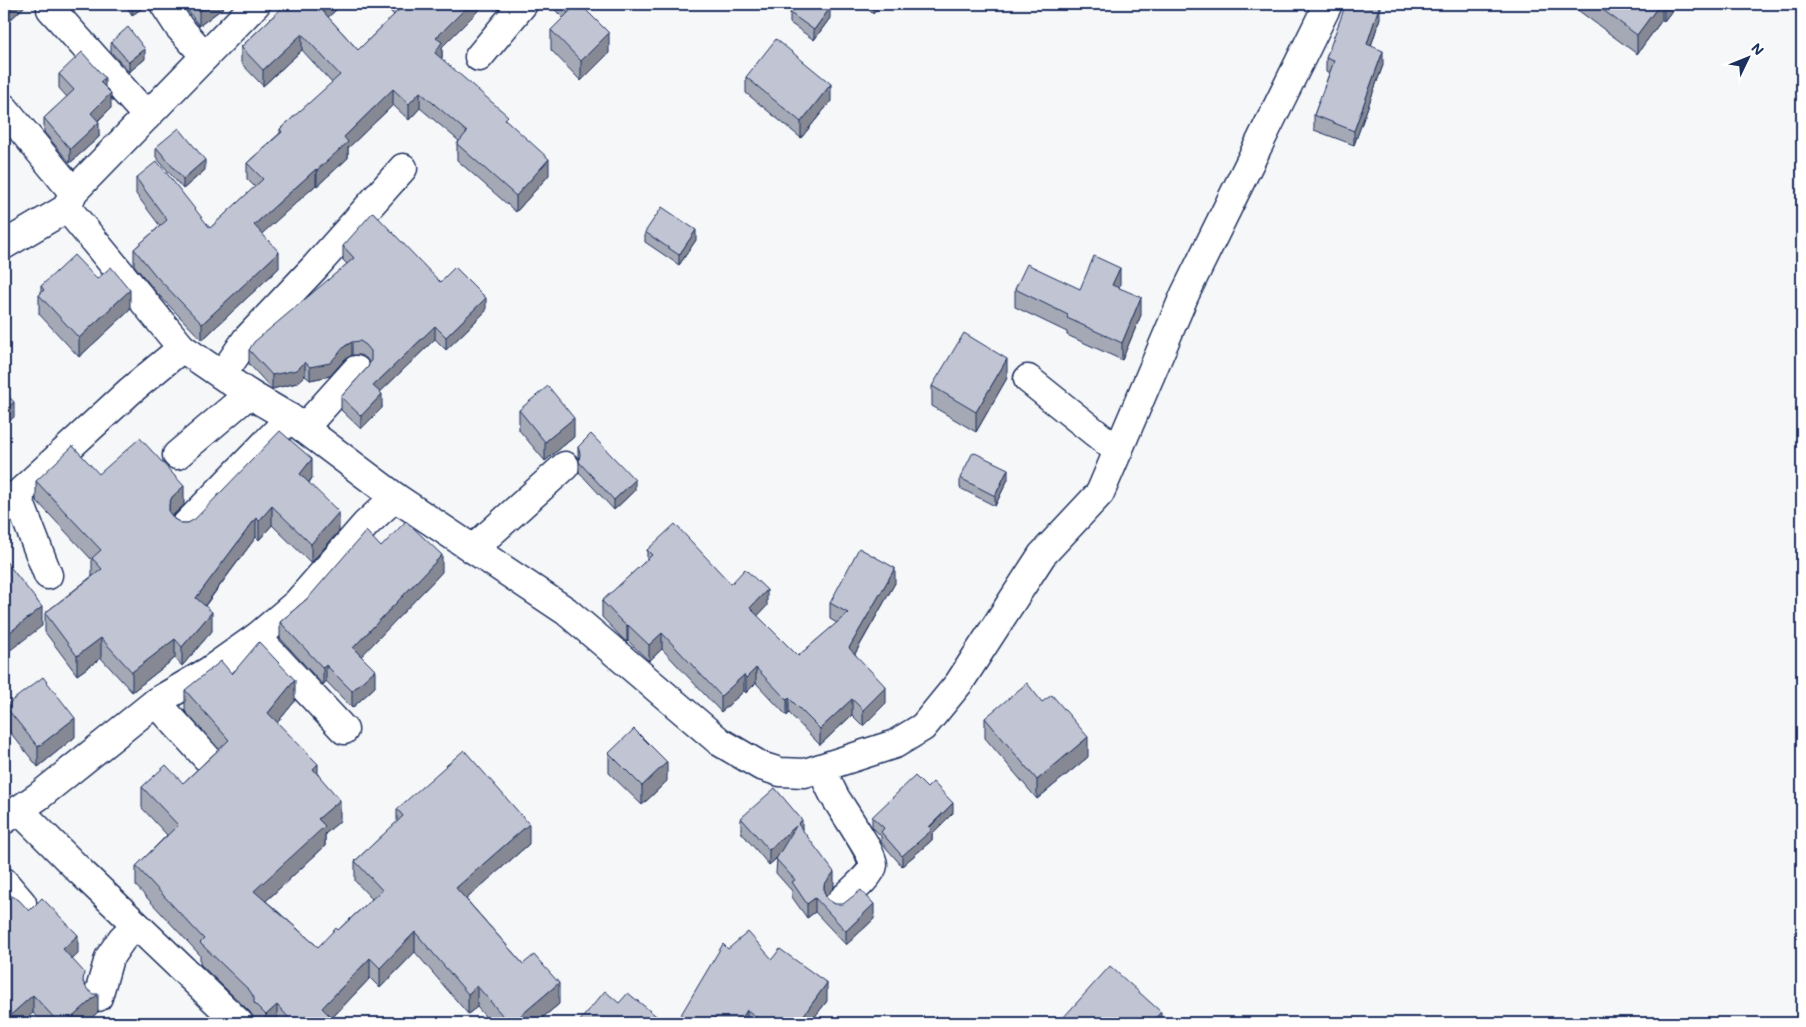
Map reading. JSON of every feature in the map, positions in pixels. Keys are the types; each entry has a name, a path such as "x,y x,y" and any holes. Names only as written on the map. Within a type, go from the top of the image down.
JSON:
{"street":[{"path":"164,4 179,27 205,56"},
{"path":"4,245 70,200 147,116 256,4"},
{"path":"479,57 523,4"},
{"path":"4,108 70,200 182,348 249,394 297,423 395,497 566,611 720,742 761,766 780,772 805,773 895,744 923,727 959,683 1042,556 1100,493 1185,294 1328,4"},
{"path":"51,9 147,116"},
{"path":"222,375 246,340 315,267 403,168"},
{"path":"48,575 10,501 65,453 130,391 182,348"},
{"path":"184,527 356,370"},
{"path":"1028,379 1118,451"},
{"path":"176,455 249,394"},
{"path":"472,549 565,466"},
{"path":"239,1023 136,925 11,815 39,796 156,702 209,671 257,637 297,603 366,524 395,497"},
{"path":"257,637 344,730"},
{"path":"156,702 206,757"},
{"path":"821,769 835,797 874,863 864,878 839,903"},
{"path":"4,882 22,903"},
{"path":"98,997 110,958 122,939 136,925"}],"building":[{"path":"4,4 16,4 9,11"},
{"path":"194,4 209,4 199,11"},
{"path":"286,4 325,4 320,8 358,50 402,7 399,4 470,4 436,38 442,42 435,53 508,116 505,119 549,159 516,196 457,144 467,132 420,92 409,104 393,89 344,137 348,142 254,225 279,252 202,324 156,276 134,249 167,220 136,178 157,161 210,228 263,179 247,163 282,132 280,129 340,75 302,34 263,70 241,47"},
{"path":"558,4 577,4 568,13"},
{"path":"577,4 580,4 609,33 581,61 551,30"},
{"path":"797,4 825,4 830,8 814,30 790,13"},
{"path":"1346,4 1380,4 1367,44 1383,51 1354,131 1314,115 1334,61 1326,58"},
{"path":"1595,4 1660,4 1637,35"},
{"path":"128,27 145,49 129,62 111,42"},
{"path":"776,39 831,84 801,122 746,77"},
{"path":"82,52 105,78 100,82 111,93 91,113 99,122 70,149 44,118 74,90 59,74"},
{"path":"179,128 205,160 183,179 156,147"},
{"path":"662,207 696,230 679,255 645,232"},
{"path":"373,212 440,282 455,267 486,298 446,337 435,326 373,386 382,394 361,416 341,397 368,367 371,360 371,351 360,341 352,342 345,346 330,363 310,367 305,362 297,370 272,375 249,350 254,342 354,258 343,246"},
{"path":"74,255 97,279 111,267 130,290 79,338 39,295 44,290 41,286"},
{"path":"1094,256 1120,268 1112,285 1141,297 1122,343 1067,318 1068,315 1015,289 1027,264 1080,289"},
{"path":"964,333 1007,359 976,412 932,386"},
{"path":"548,386 574,418 545,442 519,410"},
{"path":"4,391 14,402 4,411"},
{"path":"280,431 312,459 300,474 339,512 311,544 272,506 259,521 256,518 196,598 212,612 182,647 175,639 132,672 101,638 77,656 45,613 102,569 92,558 101,550 36,481 73,446 99,474 140,438 184,486 172,497 169,504 169,512 174,519 181,523 188,523 195,519"},
{"path":"591,434 635,480 614,500 579,462 580,453 578,447"},
{"path":"973,452 1008,469 995,496 960,478"},
{"path":"406,521 442,555 353,648 375,670 352,691 326,665 323,668 280,622 309,597 366,531 381,547"},
{"path":"675,524 731,584 745,569 767,590 750,608 798,656 848,613 830,603 859,548 895,568 849,648 886,687 863,710 852,699 820,729 789,698 787,700 756,668 746,678 744,675 721,696 662,633 649,645 628,625 622,622 602,601 652,555 647,550"},
{"path":"4,559 42,607 4,637"},
{"path":"259,642 295,680 268,713 318,764 313,769 340,800 318,819 325,826 254,891 318,947 336,928 338,930 382,890 355,861 403,816 397,809 464,750 529,824 456,888 523,964 534,955 559,983 512,1023 509,1023 477,986 468,994 415,932 380,968 370,958 322,1008 337,1023 300,1023 294,1017 291,1020 277,1005 266,1015 254,1003 254,998 250,991 200,943 204,939 136,866 178,825 142,787 166,765 183,783 229,740 185,690 221,661 232,674"},
{"path":"43,677 75,718 38,747 5,706"},
{"path":"1027,683 1042,702 1052,695 1088,737 1037,780 985,718"},
{"path":"634,729 667,762 642,786 609,753"},
{"path":"915,776 927,788 933,782 953,803 929,827 932,830 902,856 881,832 884,828 872,817"},
{"path":"775,788 802,820 798,824 834,872 824,885 827,899 835,904 843,904 861,890 874,904 846,931 815,898 807,904 792,882 795,880 776,859 796,826 769,850 741,818"},
{"path":"4,887 10,895 19,900 29,911 42,898 78,935 63,949 84,972 83,982 87,989 93,994 98,994 66,1023 59,1023 33,995 4,1021"},
{"path":"748,932 772,959 780,949 827,983 798,1023 791,1023 783,1017 778,1023 765,1023 747,1010 739,1023 722,1023 714,1018 711,1023 676,1023 723,944 728,949"},
{"path":"1110,966 1161,1012 1151,1023 1066,1023 1062,1019"},
{"path":"605,991 619,1003 628,993 665,1023 578,1023"}]}
